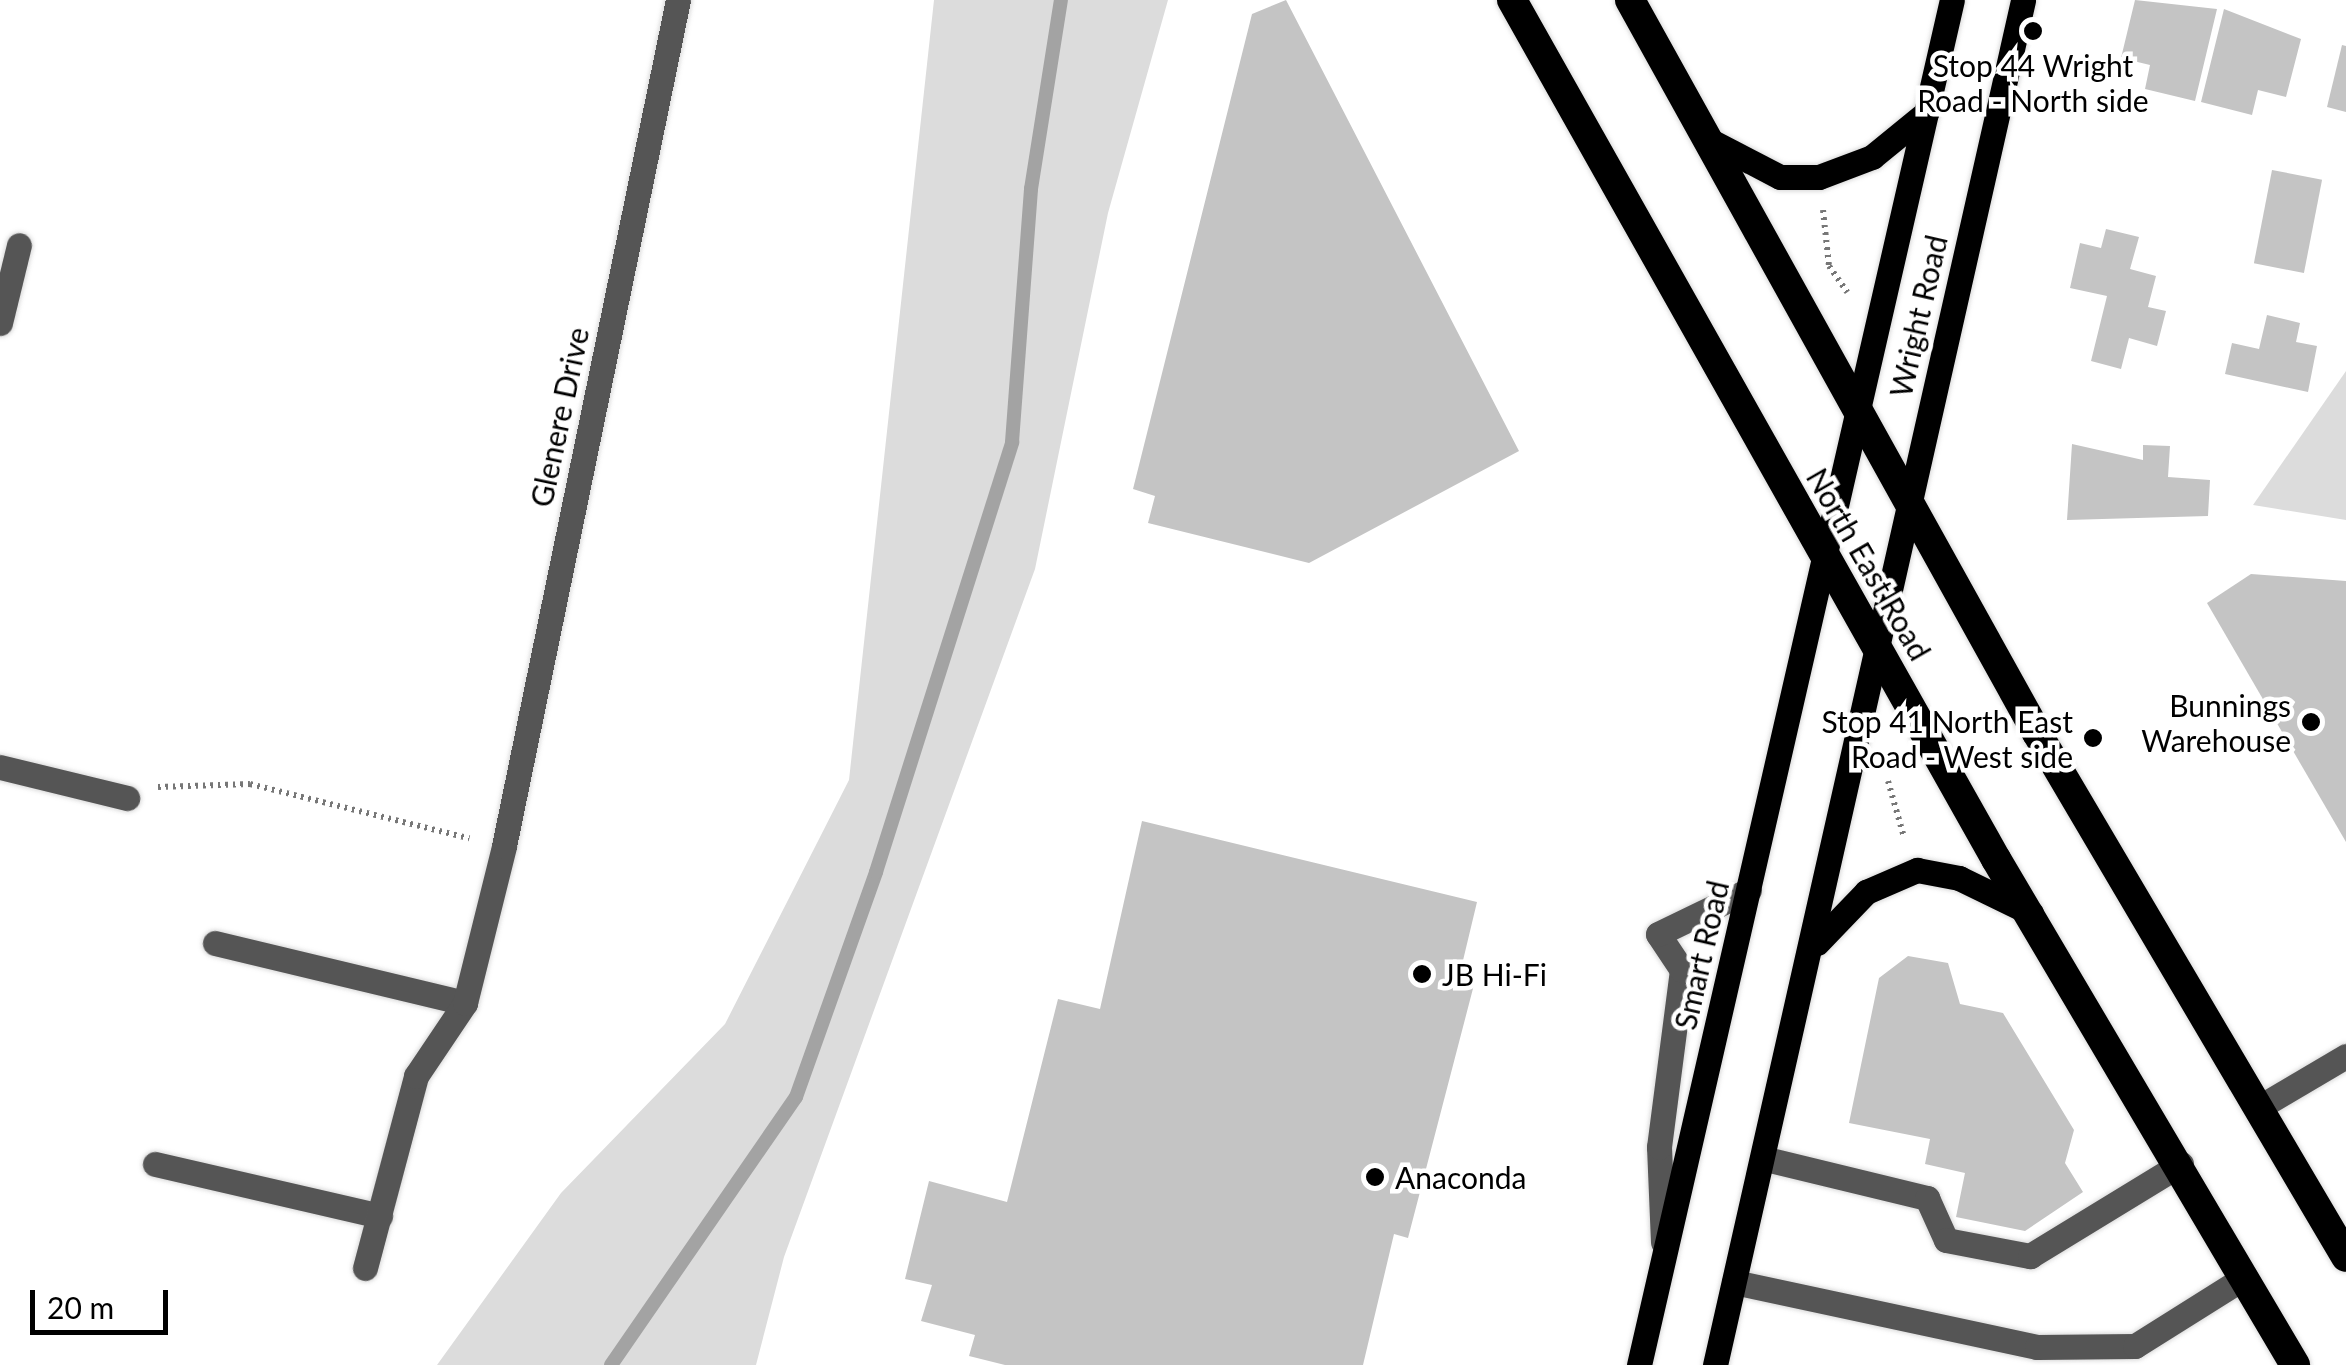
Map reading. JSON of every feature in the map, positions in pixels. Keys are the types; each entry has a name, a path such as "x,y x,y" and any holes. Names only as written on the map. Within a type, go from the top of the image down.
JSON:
{"highway":[{"name":"North East Road","path":"1512,0 1876,647 2296,1365"},
{"name":"North East Road","path":"1630,0 1858,414 2346,1256"}],"main road":[{"name":"Wright Road","path":"1827,560 1952,0"},
{"name":"Wright Road","path":"1876,647 2023,0"},
{"path":"1707,139 1780,177 1819,177 1872,157 1926,114"},
{"name":"Smart Road","path":"1640,1365 1827,560"},
{"path":"1715,1365 1816,942 1876,647"},
{"path":"1816,942 1866,892 1917,870 1960,878 2031,913"}],"street":[{"name":"Glenere Drive","path":"366,1268 416,1076 465,1002 504,846 678,0"},
{"path":"0,323 19,245"},
{"path":"0,768 127,798"},
{"path":"1664,1262 1659,1147 1682,970 1658,934 1750,890"},
{"path":"215,944 465,1002"},
{"path":"2258,1108 2346,1056"},
{"path":"1766,1159 1927,1198 1946,1240 2030,1256 2180,1164"},
{"path":"155,1164 380,1216"},
{"path":"1734,1282 2036,1347 2135,1346 2245,1277"}],"path":[{"path":"1823,209 1829,266 1854,302"},
{"path":"1888,781 1907,847"},
{"path":"127,798 166,784 250,784 504,846"}],"shaded area":[{"path":"934,0 1168,0 1108,213 1035,569 784,1257 756,1365 437,1365 561,1193 725,1024 849,780"},
{"path":"2346,371 2346,520 2253,505"}],"building":[{"path":"1286,0 1519,451 1309,563 1148,523 1155,496 1133,489 1252,14"},
{"path":"2135,0 2217,9 2195,101 2145,89 2150,65 2121,58"},
{"path":"2224,9 2301,39 2286,97 2258,90 2252,115 2201,102"},
{"path":"2342,45 2346,46 2346,112 2327,107"},
{"path":"2272,170 2322,180 2304,273 2254,263"},
{"path":"2106,229 2139,237 2130,269 2156,276 2148,307 2166,311 2157,346 2129,338 2121,369 2091,361 2107,296 2070,288 2080,243 2101,248"},
{"path":"2267,315 2300,323 2296,342 2317,346 2308,392 2225,374 2232,343 2259,349"},
{"path":"2072,444 2143,460 2143,445 2170,446 2168,477 2210,480 2208,516 2067,520"},
{"name":"Bunnings Warehouse","path":"2251,574 2346,581 2346,842 2207,603"},
{"path":"1142,821 1477,902 1460,973 1476,977 1408,1238 1394,1234 1363,1365 1005,1365 969,1356 975,1335 921,1321 932,1285 905,1279 929,1181 1007,1202 1058,999 1100,1009"},
{"path":"1908,956 1948,963 1960,1004 2003,1013 2074,1130 2065,1163 2083,1192 2025,1231 1956,1217 1965,1173 1925,1164 1930,1139 1849,1123 1879,978"}],"waterway":[{"path":"611,1365 796,1097 876,872 1012,442 1031,189 1061,0"}],"place":[{"name":"Stop 44 Wright Road - North side","path":"2033,31"},
{"name":"Bunnings Warehouse","path":"2311,722"},
{"name":"Stop 41 North East Road - West side","path":"2093,738"},
{"name":"JB Hi-Fi","path":"1422,974"},
{"name":"Anaconda","path":"1375,1177"}]}
